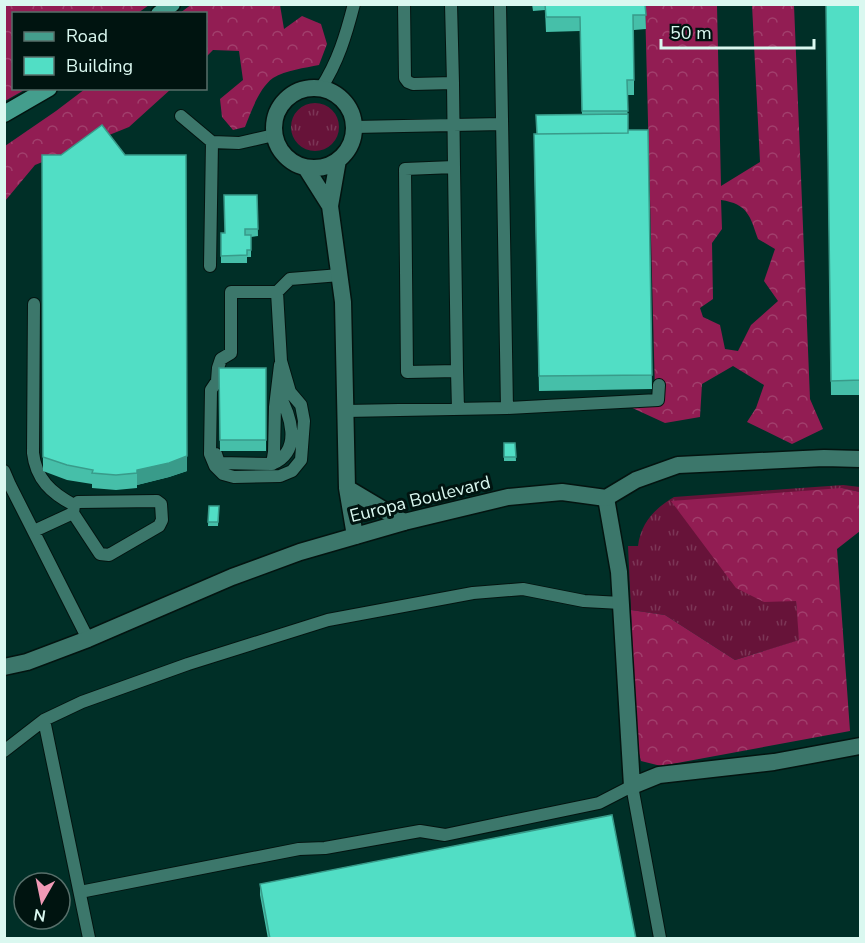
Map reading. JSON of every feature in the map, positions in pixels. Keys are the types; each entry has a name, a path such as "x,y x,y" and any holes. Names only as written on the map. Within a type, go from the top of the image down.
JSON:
{"main road":[{"path":"4,114 46,90"}],"street":[{"path":"308,88 321,88 334,93 345,102 352,114 353,140 338,160 317,168 306,168 285,156 278,146 274,135 274,122 285,99 308,88"},
{"path":"338,160 330,206 342,302 347,488 355,536"},
{"path":"306,168 330,206"},
{"path":"861,459 824,458 678,465 636,480 606,498 619,572 632,786 659,775 774,762 861,746"},
{"path":"347,488 404,522"},
{"name":"Europa Boulevard","path":"4,667 27,662 88,639 232,577 300,552 404,522 508,497 562,492 606,498"}],"lane":[{"path":"321,88 334,68 345,39 354,4"},
{"path":"404,4 405,78 413,84 453,83"},
{"path":"451,4 458,409"},
{"path":"500,4 507,408"},
{"path":"180,116 212,142 239,142 274,135"},
{"path":"354,127 502,124"},
{"path":"210,266 212,142"},
{"path":"454,167 405,169 407,372 457,371"},
{"path":"277,292 281,361 278,392 288,409 291,422 290,449 283,459 272,464 219,463 216,453 217,381 221,359 231,353 231,292 277,292 290,279 339,275"},
{"path":"34,304 33,453 34,466 40,479 73,509 100,554 109,555 159,526 162,520 161,504 157,501 78,502 73,509 34,531"},
{"path":"217,381 211,390 210,454 214,466 223,474 234,477 280,476 292,471 301,460 303,421 301,405 290,392 281,361"},
{"path":"345,411 507,408 658,400 659,386"},
{"path":"4,471 88,639"},
{"path":"4,751 44,720 82,702 129,684 328,620 473,593 523,589 584,601 621,603"},
{"path":"44,720 89,939"},
{"path":"80,892 299,849 325,848 420,831 445,835 599,803 632,786 660,939"}],"green space":[{"path":"5,4 149,4 139,12 12,12 12,90 24,90 5,101"},
{"path":"192,4 280,5 284,29 302,16 321,24 327,44 319,65 278,75 268,82 245,127 233,130 222,117 220,99 243,80 239,51 213,50 207,56 207,12 181,12"},
{"path":"645,5 717,5 721,186 760,162 752,5 794,5 810,399 823,429 792,444 747,422 756,408 764,385 733,366 702,384 700,417 665,423 628,406 655,393","holes":["721,200 730,202 747,212 758,239 775,249 764,281 778,301 751,325 738,351 725,349 720,325 703,317 700,308 713,299 712,243 722,229"]},
{"path":"84,90 170,90 129,127 35,165 5,201 5,146"},
{"path":"315,103 332,110 339,127 332,144 315,151 298,144 291,127 298,110"},
{"path":"843,485 860,487 860,492 842,488 764,601 796,601 800,640 735,660 665,615 631,610 628,546 638,546 642,530 650,517 660,506 674,497"},
{"path":"842,488 860,492 860,531 837,549 850,731 661,766 641,761 636,742 631,610 665,615 735,660 799,640 796,601 764,602 736,588 671,501"}],"building":[{"path":"545,4 645,4 646,15 633,15 634,80 627,80 628,111 582,111 580,17 546,17"},
{"path":"826,4 861,4 861,380 831,381"},
{"path":"628,114 628,133 537,134 536,115"},
{"path":"102,125 125,155 186,155 187,456 169,463 137,470 137,473 116,475 92,473 93,470 43,457 42,155 61,155"},
{"path":"628,130 648,130 652,375 539,376 534,134 628,133"},
{"path":"224,195 257,195 258,229 245,229 245,235 251,235 251,250 247,250 247,255 221,256 221,233 225,233"},
{"path":"219,368 266,368 266,440 220,440"},
{"path":"504,443 515,443 516,457 504,457"},
{"path":"209,506 219,506 218,522 208,522"},
{"path":"612,815 636,939 270,939 260,884"}]}
